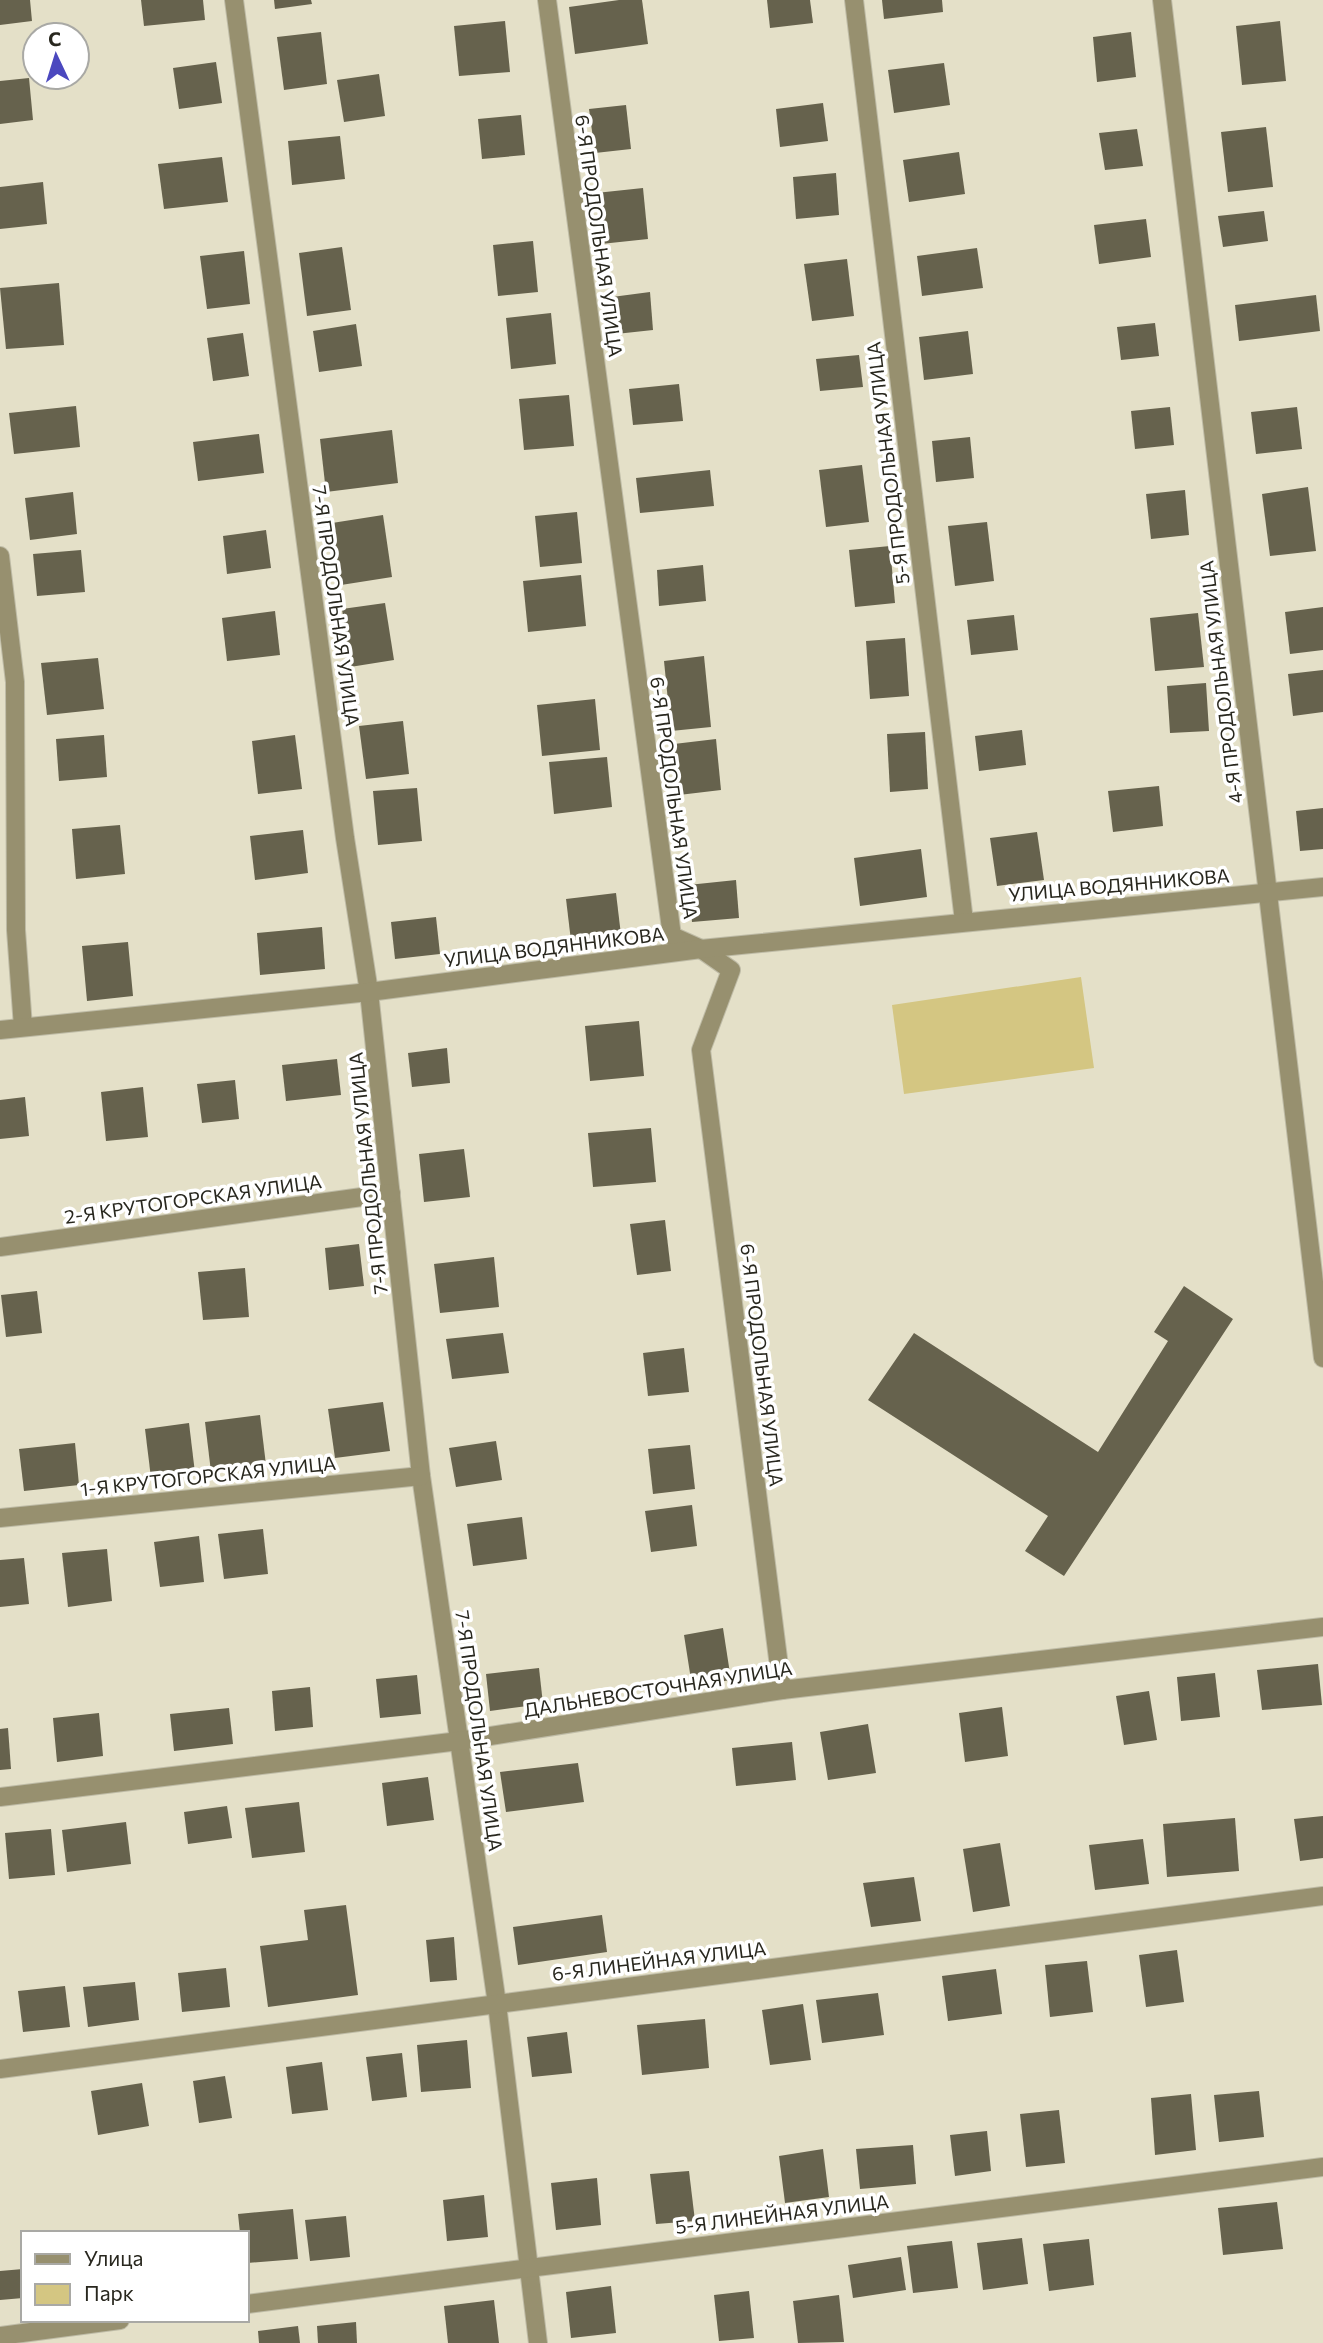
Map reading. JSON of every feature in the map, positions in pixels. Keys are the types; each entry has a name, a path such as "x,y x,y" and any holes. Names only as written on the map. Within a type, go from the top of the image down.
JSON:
{"street":[{"name":"7-Я ПРОДОЛЬНАЯ УЛИЦА","path":"234,0 343,824 369,992 421,1476 497,2004 538,2343"},
{"name":"6-Я ПРОДОЛЬНАЯ УЛИЦА","path":"547,0 672,936 701,949 730,970 702,1050 782,1690"},
{"name":"5-Я ПРОДОЛЬНАЯ УЛИЦА","path":"854,0 964,921"},
{"name":"4-Я ПРОДОЛЬНАЯ УЛИЦА","path":"1162,0 1323,1358"},
{"path":"0,556 15,682 16,930 23,1027"},
{"name":"УЛИЦА ВОДЯННИКОВА","path":"0,1030 369,992 701,949 1323,887"},
{"name":"2-Я КРУТОГОРСКАЯ УЛИЦА","path":"0,1247 391,1193"},
{"name":"1-Я КРУТОГОРСКАЯ УЛИЦА","path":"0,1518 421,1476"},
{"name":"ДАЛЬНЕВОСТОЧНАЯ УЛИЦА","path":"0,1797 459,1741 782,1690 1323,1627"},
{"name":"6-Я ЛИНЕЙНАЯ УЛИЦА","path":"0,2069 1323,1896"},
{"name":"5-Я ЛИНЕЙНАЯ УЛИЦА","path":"248,2304 1323,2167"},
{"path":"0,2336 105,2322"}],"green space":[{"path":"1081,977 1094,1068 904,1094 892,1005"}],"building":[{"path":"0,0 30,0 32,21 0,25"},
{"path":"141,0 203,0 205,20 144,26"},
{"path":"274,0 311,0 312,4 275,9"},
{"path":"619,0 642,0 648,44 575,54 569,7"},
{"path":"767,0 810,0 813,23 770,28"},
{"path":"882,0 942,0 943,12 884,19"},
{"path":"505,21 510,72 459,76 454,26"},
{"path":"1280,21 1286,81 1242,85 1236,26"},
{"path":"321,32 327,84 284,90 277,37"},
{"path":"1131,32 1136,77 1097,82 1093,37"},
{"path":"216,62 222,103 179,109 173,68"},
{"path":"944,63 950,105 894,113 888,70"},
{"path":"379,74 385,116 344,122 337,80"},
{"path":"21,79 21,91 30,91 33,120 0,124 0,81"},
{"path":"823,103 828,141 780,147 776,109"},
{"path":"626,105 631,149 595,153 589,109"},
{"path":"521,115 525,155 482,159 478,119"},
{"path":"1266,127 1273,187 1228,192 1221,132"},
{"path":"1137,129 1143,166 1105,170 1099,133"},
{"path":"340,136 345,179 292,185 288,141"},
{"path":"959,152 965,194 909,202 903,160"},
{"path":"222,157 228,202 164,209 158,164"},
{"path":"836,173 839,215 796,219 793,177"},
{"path":"43,182 47,224 0,229 0,187"},
{"path":"643,188 648,239 601,244 596,193"},
{"path":"1264,211 1268,241 1223,247 1218,216"},
{"path":"1146,219 1151,257 1099,264 1094,225"},
{"path":"533,241 538,292 498,296 493,245"},
{"path":"342,247 351,310 307,316 299,253"},
{"path":"977,248 983,288 922,296 917,256"},
{"path":"244,251 250,304 207,309 200,256"},
{"path":"847,259 854,316 812,321 804,264"},
{"path":"59,283 64,345 6,349 0,288"},
{"path":"650,292 653,330 616,334 612,297"},
{"path":"1316,295 1320,331 1239,341 1235,305"},
{"path":"551,313 556,364 511,369 506,318"},
{"path":"1155,323 1159,356 1121,360 1117,327"},
{"path":"356,324 362,366 319,372 313,331"},
{"path":"968,331 973,374 924,380 919,337"},
{"path":"243,333 249,376 213,381 207,338"},
{"path":"859,355 863,387 820,391 816,359"},
{"path":"679,384 683,421 633,425 629,389"},
{"path":"569,395 574,446 524,450 519,399"},
{"path":"76,406 80,447 14,454 9,413"},
{"path":"1170,407 1174,445 1135,449 1131,411"},
{"path":"1297,407 1302,449 1256,454 1251,412"},
{"path":"392,430 398,483 326,492 320,439"},
{"path":"259,434 264,473 198,481 193,442"},
{"path":"970,437 974,478 936,482 932,441"},
{"path":"862,465 869,522 826,527 819,470"},
{"path":"710,470 714,506 640,513 636,478"},
{"path":"1308,487 1316,551 1270,556 1262,494"},
{"path":"1185,490 1189,535 1151,539 1146,494"},
{"path":"73,492 77,534 30,540 25,498"},
{"path":"577,512 582,563 540,567 535,516"},
{"path":"383,515 392,577 341,585 332,523"},
{"path":"987,522 994,581 955,586 948,526"},
{"path":"266,530 271,568 227,574 223,536"},
{"path":"890,546 895,603 855,607 849,550"},
{"path":"81,550 85,592 37,596 33,554"},
{"path":"703,565 706,601 659,606 657,570"},
{"path":"581,575 586,626 528,632 523,581"},
{"path":"385,603 394,660 350,667 342,609"},
{"path":"1323,607 1323,650 1290,654 1285,612"},
{"path":"275,611 280,655 227,661 222,618"},
{"path":"1198,613 1204,667 1155,671 1150,618"},
{"path":"1014,615 1018,650 971,655 967,620"},
{"path":"905,638 909,696 870,699 866,641"},
{"path":"704,656 711,727 671,731 664,661"},
{"path":"98,658 104,709 47,715 41,663"},
{"path":"1323,670 1323,712 1293,716 1288,674"},
{"path":"1206,683 1209,731 1170,733 1167,686"},
{"path":"595,699 600,750 542,756 537,705"},
{"path":"403,721 409,774 366,779 359,726"},
{"path":"1022,730 1026,765 979,771 975,736"},
{"path":"925,732 928,789 890,792 887,734"},
{"path":"104,735 107,777 59,781 56,739"},
{"path":"295,735 302,789 258,794 252,741"},
{"path":"716,739 721,790 679,795 674,744"},
{"path":"607,757 612,807 554,814 549,762"},
{"path":"1159,786 1163,826 1113,832 1108,791"},
{"path":"417,788 422,841 378,845 373,791"},
{"path":"1323,808 1323,849 1300,851 1296,811"},
{"path":"120,825 125,874 76,879 72,829"},
{"path":"303,830 308,873 255,880 250,836"},
{"path":"1037,832 1044,880 997,886 990,838"},
{"path":"921,849 927,897 860,906 854,858"},
{"path":"736,880 739,918 692,922 688,885"},
{"path":"616,893 621,935 571,941 566,899"},
{"path":"436,917 440,954 395,959 391,922"},
{"path":"322,927 325,969 260,975 257,933"},
{"path":"128,942 133,996 87,1001 82,946"},
{"path":"639,1021 644,1076 590,1081 585,1026"},
{"path":"447,1048 450,1083 412,1087 408,1053"},
{"path":"337,1059 341,1095 286,1101 282,1065"},
{"path":"235,1080 239,1119 202,1123 197,1084"},
{"path":"143,1087 148,1137 106,1141 101,1092"},
{"path":"25,1097 29,1136 0,1139 0,1100"},
{"path":"651,1128 656,1182 593,1187 588,1133"},
{"path":"464,1149 470,1197 424,1202 419,1154"},
{"path":"665,1220 671,1271 637,1275 630,1224"},
{"path":"359,1244 364,1286 329,1290 325,1248"},
{"path":"494,1257 499,1307 440,1313 434,1264"},
{"path":"245,1268 249,1317 203,1320 198,1272"},
{"path":"1184,1286 1233,1319 1064,1576 1025,1551 1048,1516 868,1400 914,1333 1098,1452 1168,1341 1154,1332"},
{"path":"37,1291 42,1333 6,1337 1,1295"},
{"path":"503,1333 509,1373 452,1379 446,1339"},
{"path":"684,1348 689,1392 648,1396 643,1353"},
{"path":"383,1402 390,1451 335,1458 328,1409"},
{"path":"260,1415 266,1465 211,1472 205,1422"},
{"path":"189,1423 195,1473 151,1478 145,1429"},
{"path":"496,1441 502,1480 456,1487 449,1448"},
{"path":"75,1443 79,1485 24,1491 19,1449"},
{"path":"690,1445 695,1489 653,1494 648,1449"},
{"path":"692,1505 697,1546 651,1552 645,1511"},
{"path":"522,1517 527,1559 473,1566 467,1524"},
{"path":"263,1529 268,1574 224,1579 218,1534"},
{"path":"199,1536 204,1582 160,1587 154,1542"},
{"path":"107,1549 112,1601 68,1607 62,1553"},
{"path":"24,1558 29,1604 0,1607 0,1560"},
{"path":"723,1628 731,1680 692,1686 684,1635"},
{"path":"1318,1664 1322,1705 1262,1710 1257,1670"},
{"path":"539,1668 543,1704 490,1711 486,1674"},
{"path":"1215,1673 1220,1717 1181,1721 1177,1677"},
{"path":"417,1675 421,1714 380,1718 376,1679"},
{"path":"310,1687 313,1727 275,1731 272,1691"},
{"path":"1149,1691 1157,1740 1124,1745 1116,1696"},
{"path":"1002,1707 1008,1756 965,1762 959,1713"},
{"path":"229,1708 233,1744 174,1751 170,1714"},
{"path":"99,1713 103,1756 57,1762 53,1718"},
{"path":"868,1724 876,1773 828,1780 820,1732"},
{"path":"8,1728 11,1769 0,1770 0,1729"},
{"path":"792,1742 796,1780 736,1786 732,1748"},
{"path":"578,1763 584,1802 506,1812 500,1772"},
{"path":"428,1777 434,1820 387,1826 382,1783"},
{"path":"299,1802 305,1852 252,1858 245,1808"},
{"path":"227,1806 232,1838 188,1844 184,1812"},
{"path":"1323,1816 1323,1858 1300,1861 1294,1819"},
{"path":"1235,1818 1239,1871 1167,1877 1163,1824"},
{"path":"126,1822 131,1864 67,1872 62,1830"},
{"path":"51,1829 55,1875 9,1879 5,1833"},
{"path":"1143,1839 1149,1884 1095,1890 1089,1845"},
{"path":"1000,1843 1010,1906 973,1912 963,1849"},
{"path":"914,1877 921,1921 871,1927 863,1883"},
{"path":"346,1905 358,1995 268,2007 260,1946 308,1940 304,1910"},
{"path":"602,1915 607,1952 518,1965 513,1927"},
{"path":"454,1937 457,1980 430,1982 426,1940"},
{"path":"1177,1950 1184,2002 1146,2007 1139,1955"},
{"path":"1087,1961 1093,2012 1050,2017 1045,1965"},
{"path":"226,1968 230,2007 182,2012 178,1973"},
{"path":"996,1969 1002,2014 948,2021 942,1976"},
{"path":"135,1982 139,2020 88,2027 83,1987"},
{"path":"65,1986 70,2027 23,2032 18,1991"},
{"path":"878,1993 884,2035 822,2043 816,2000"},
{"path":"803,2004 811,2060 770,2065 762,2010"},
{"path":"705,2019 709,2068 642,2075 637,2025"},
{"path":"567,2032 572,2073 532,2077 527,2037"},
{"path":"467,2040 471,2088 421,2092 417,2045"},
{"path":"402,2053 407,2097 372,2101 366,2057"},
{"path":"322,2062 328,2110 292,2114 286,2067"},
{"path":"225,2076 232,2118 199,2123 193,2081"},
{"path":"142,2083 149,2126 98,2135 91,2091"},
{"path":"1259,2091 1264,2137 1219,2142 1214,2095"},
{"path":"1191,2094 1196,2150 1155,2155 1151,2098"},
{"path":"1059,2110 1065,2163 1026,2167 1020,2114"},
{"path":"987,2131 991,2171 955,2176 950,2135"},
{"path":"913,2145 916,2184 860,2189 856,2149"},
{"path":"823,2149 829,2197 785,2203 779,2156"},
{"path":"689,2171 695,2221 656,2224 650,2174"},
{"path":"597,2178 601,2225 556,2230 551,2183"},
{"path":"484,2195 488,2237 447,2241 443,2200"},
{"path":"1277,2202 1283,2249 1223,2255 1218,2208"},
{"path":"293,2209 298,2259 248,2263 248,2231 240,2231 238,2214"},
{"path":"346,2216 350,2257 310,2261 305,2220"},
{"path":"1022,2238 1028,2284 983,2290 977,2243"},
{"path":"1089,2239 1094,2285 1049,2291 1043,2244"},
{"path":"952,2241 958,2288 913,2293 907,2246"},
{"path":"901,2257 906,2290 853,2298 848,2265"},
{"path":"21,2269 21,2298 0,2300 0,2271"},
{"path":"611,2286 616,2333 571,2338 566,2292"},
{"path":"749,2291 754,2338 719,2341 714,2295"},
{"path":"839,2295 844,2342 798,2343 793,2301"},
{"path":"494,2300 499,2343 448,2343 444,2306"},
{"path":"356,2322 357,2343 318,2343 317,2326"},
{"path":"298,2326 300,2343 259,2343 258,2331"}]}
